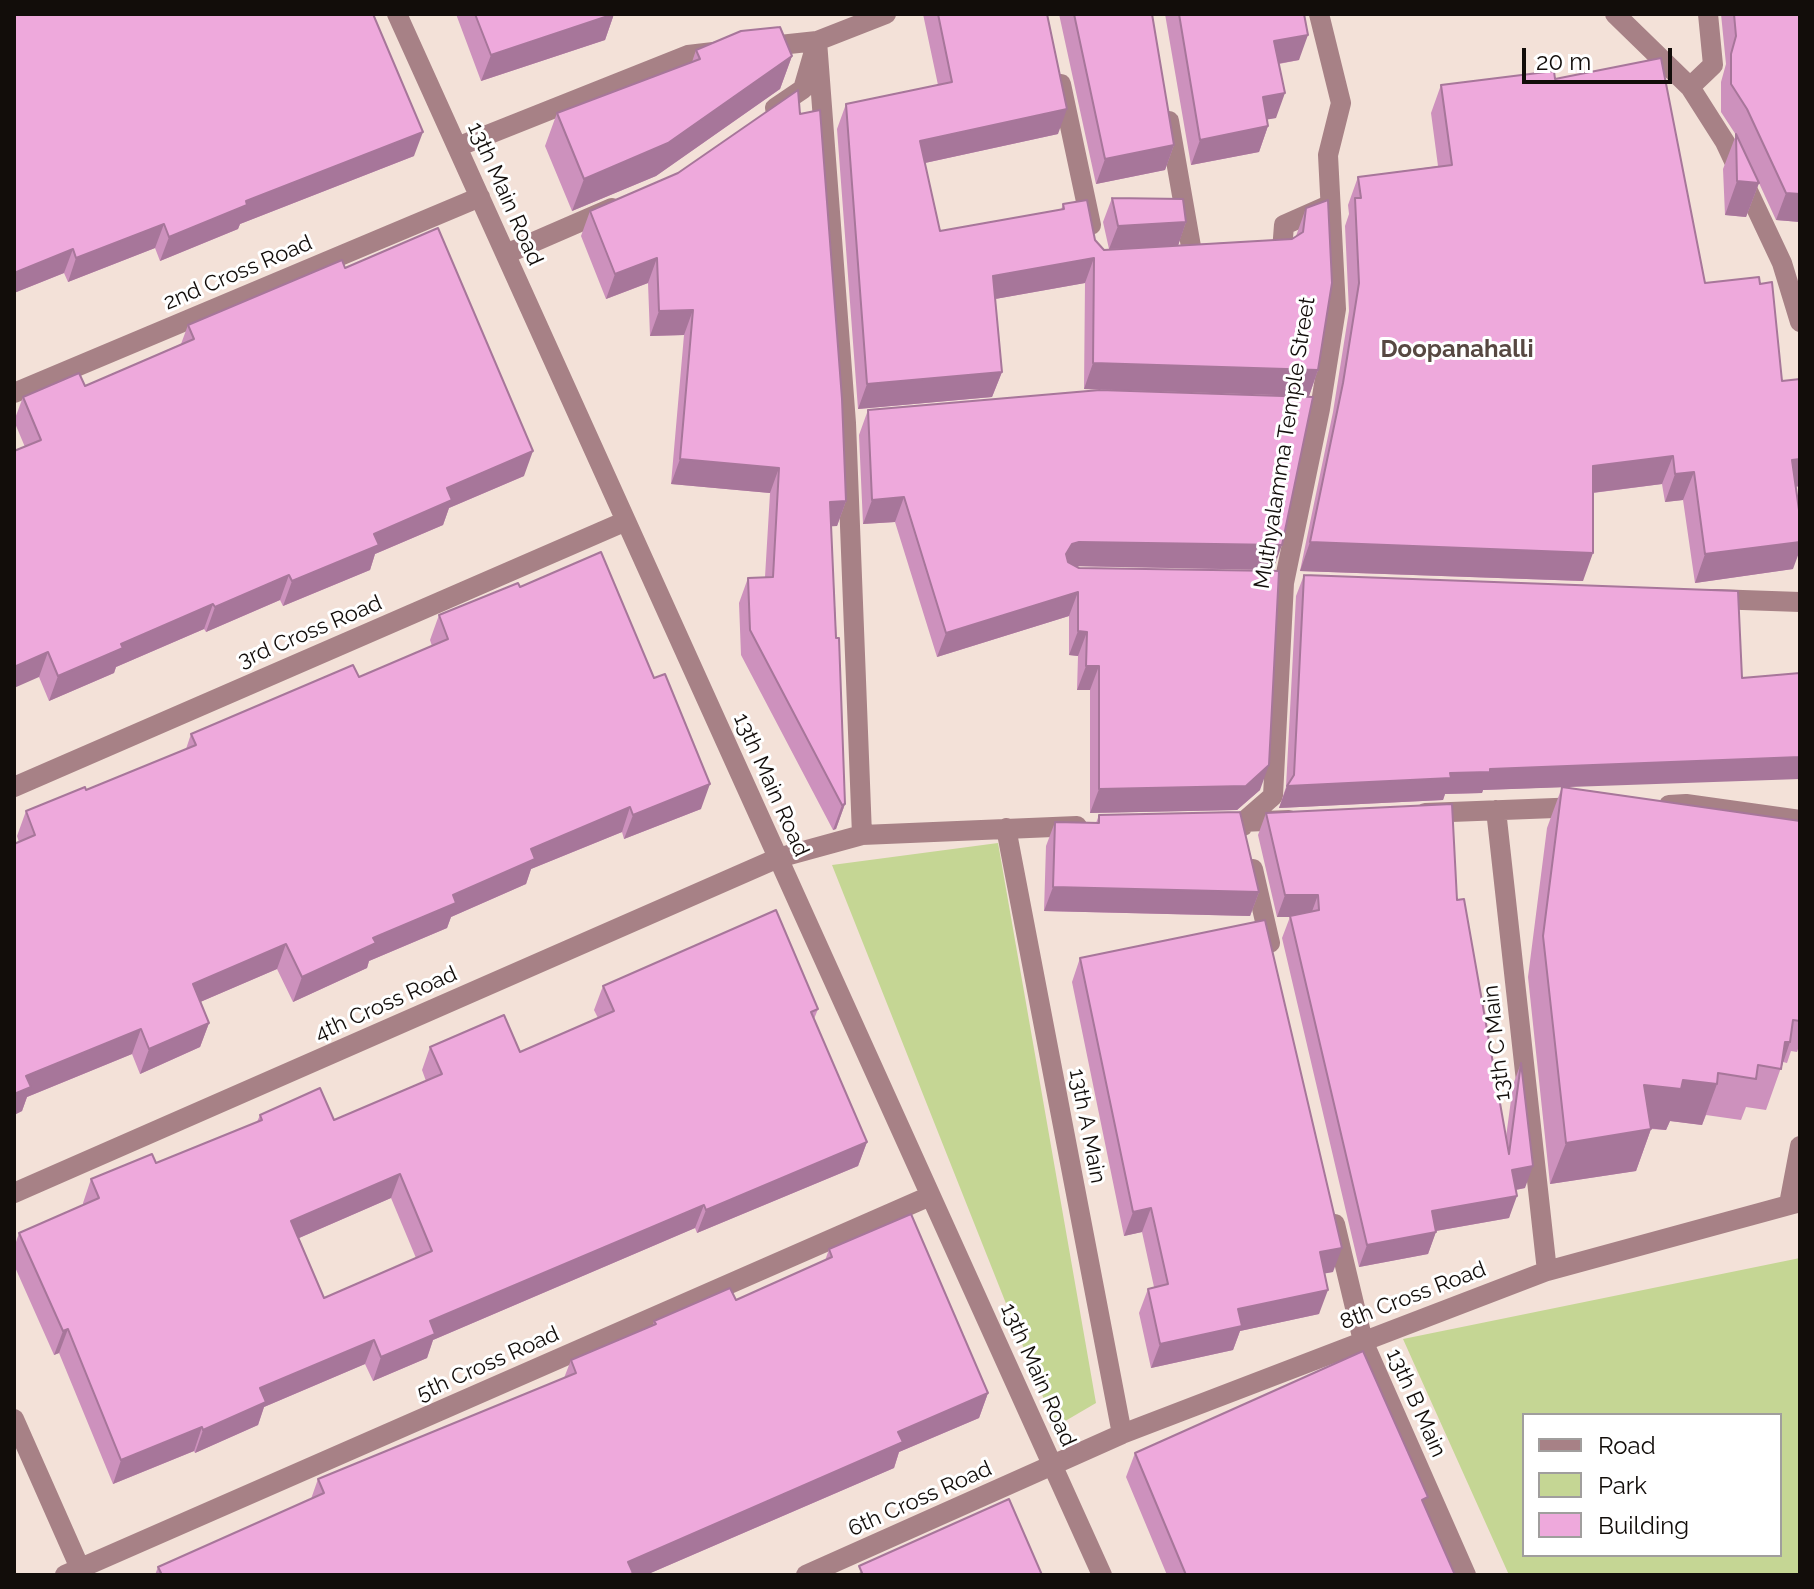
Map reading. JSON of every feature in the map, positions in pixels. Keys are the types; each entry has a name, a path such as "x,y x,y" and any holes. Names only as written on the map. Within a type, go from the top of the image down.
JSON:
{"street":[{"name":"13th Main Road","path":"397,14 1102,1575"},
{"path":"457,147 688,55 817,41 886,14"},
{"name":"Muthyalamma Temple Street","path":"1245,838 1273,796 1284,583 1312,409 1336,309 1328,155 1341,103 1319,14"},
{"path":"1615,14 1690,87 1725,142 1791,264 1800,322"},
{"path":"1690,87 1713,65 1708,14"},
{"path":"764,116 803,89 817,41"},
{"path":"817,41 854,422 862,835"},
{"path":"1056,61 1095,247"},
{"path":"1161,259 1200,257 1165,96"},
{"name":"2nd Cross Road","path":"14,393 480,197"},
{"path":"506,254 633,199"},
{"path":"1252,253 1282,251 1284,225 1331,204"},
{"name":"3rd Cross Road","path":"14,787 626,521"},
{"path":"1691,598 1800,602"},
{"path":"1654,805 1686,804 1800,820"},
{"path":"1401,815 1607,807"},
{"name":"13th C Main","path":"1496,810 1547,1271"},
{"path":"1195,824 1245,838 1305,820"},
{"name":"4th Cross Road","path":"14,1193 778,858 862,835 1100,826"},
{"name":"13th A Main","path":"1006,828 1122,1434"},
{"path":"1245,838 1274,960"},
{"path":"1794,1203 1800,1146"},
{"name":"5th Cross Road","path":"76,1573 930,1196"},
{"name":"8th Cross Road","path":"1053,1467 1122,1434 1547,1271 1794,1203"},
{"name":"13th B Main","path":"1331,1204 1363,1341 1466,1575"},
{"path":"14,1419 76,1573"},
{"name":"6th Cross Road","path":"806,1575 1053,1467"}],"green space":[{"path":"998,843 1096,1403 1055,1427 832,865"},
{"path":"1800,1258 1800,1575 1509,1575 1403,1339"}],"building":[{"path":"14,14 373,14 423,132 246,201 247,205 169,237 164,224 76,258 73,249 14,273"},
{"path":"475,14 614,14 491,55"},
{"path":"938,14 1047,14 1067,109 920,141 940,231 1064,209 1063,204 1087,200 1095,240 1104,250 1292,239 1303,232 1306,208 1328,200 1332,283 1318,370 1093,363 1094,258 993,276 1002,372 867,384 846,104 952,82"},
{"path":"1074,14 1152,14 1174,145 1105,159"},
{"path":"1179,14 1304,14 1308,35 1274,41 1285,93 1263,97 1268,126 1200,140"},
{"path":"1734,14 1800,14 1800,194 1786,193 1747,109 1731,84 1731,54 1736,36"},
{"path":"780,27 792,56 668,143 584,179 557,113 700,59 696,50 741,31"},
{"path":"1661,58 1705,283 1759,277 1760,284 1772,282 1782,381 1800,379 1800,459 1792,460 1800,517 1800,542 1705,554 1694,472 1675,474 1673,456 1593,466 1593,553 1310,542 1343,383 1359,283 1355,198 1361,198 1358,177 1452,165 1441,85 1554,71 1555,79"},
{"path":"798,90 800,114 820,110 842,399 846,501 830,502 836,638 839,638 845,804 842,805 750,630 748,578 773,577 779,468 680,459 693,310 659,311 657,258 615,274 590,211 678,173"},
{"path":"1736,134 1759,183 1737,181"},
{"path":"1112,198 1183,199 1186,222 1118,226"},
{"path":"438,228 533,451 447,488 452,500 374,534 379,545 292,581 289,575 215,607 213,604 121,644 123,648 58,676 48,652 14,667 14,451 41,440 23,397 79,373 85,386 194,339 188,325 342,260 345,268"},
{"path":"1100,390 1313,397 1282,545 1079,542 1072,544 1066,554 1068,562 1079,568 1279,571 1269,765 1246,786 1099,789 1099,666 1086,666 1087,632 1078,631 1078,592 946,633 904,497 872,500 868,410"},
{"path":"601,552 654,678 665,674 710,784 633,815 630,807 531,849 535,859 453,895 456,903 373,938 376,943 302,977 286,944 193,984 209,1023 149,1049 141,1029 26,1076 31,1087 14,1094 14,844 35,835 26,811 196,745 191,734 353,665 359,677 448,639 439,615 518,583 520,587"},
{"path":"1304,575 1738,591 1742,678 1800,673 1800,757 1490,769 1490,772 1450,773 1451,778 1287,786 1294,775"},
{"path":"1562,787 1800,821 1800,1021 1793,1020 1790,1042 1785,1042 1781,1069 1758,1065 1756,1079 1718,1073 1717,1084 1683,1080 1681,1089 1644,1085 1651,1129 1566,1143 1543,936"},
{"path":"1452,804 1457,900 1464,899 1509,1154 1521,1063 1533,1166 1512,1170 1517,1196 1432,1211 1436,1232 1367,1245 1290,916 1319,910 1318,895 1285,895 1266,813"},
{"path":"1240,812 1259,892 1053,887 1055,822 1099,823 1099,815"},
{"path":"776,910 818,1009 811,1012 867,1142 706,1210 704,1205 430,1321 435,1334 381,1357 374,1340 260,1388 266,1402 203,1430 202,1427 121,1460 68,1329 63,1331 19,1233 99,1198 91,1179 152,1154 156,1163 262,1120 260,1115 320,1088 334,1120 442,1074 430,1047 504,1015 520,1052 614,1011 603,986","holes":["400,1174 432,1251 324,1298 291,1221"]},
{"path":"1265,920 1342,1248 1320,1252 1328,1290 1238,1309 1242,1326 1160,1344 1148,1289 1168,1284 1151,1208 1133,1212 1080,958"},
{"path":"911,1214 988,1393 898,1432 903,1442 628,1562 633,1573 629,1575 162,1575 158,1567 324,1493 318,1479 576,1373 571,1360 656,1324 654,1321 730,1288 736,1300 832,1257 829,1249"},
{"path":"1363,1351 1428,1497 1422,1500 1455,1575 1186,1575 1135,1453"},
{"path":"1009,1499 1042,1575 857,1575 862,1573 859,1566"}],"district":[{"name":"Doopanahalli","path":"1457,350"}]}
